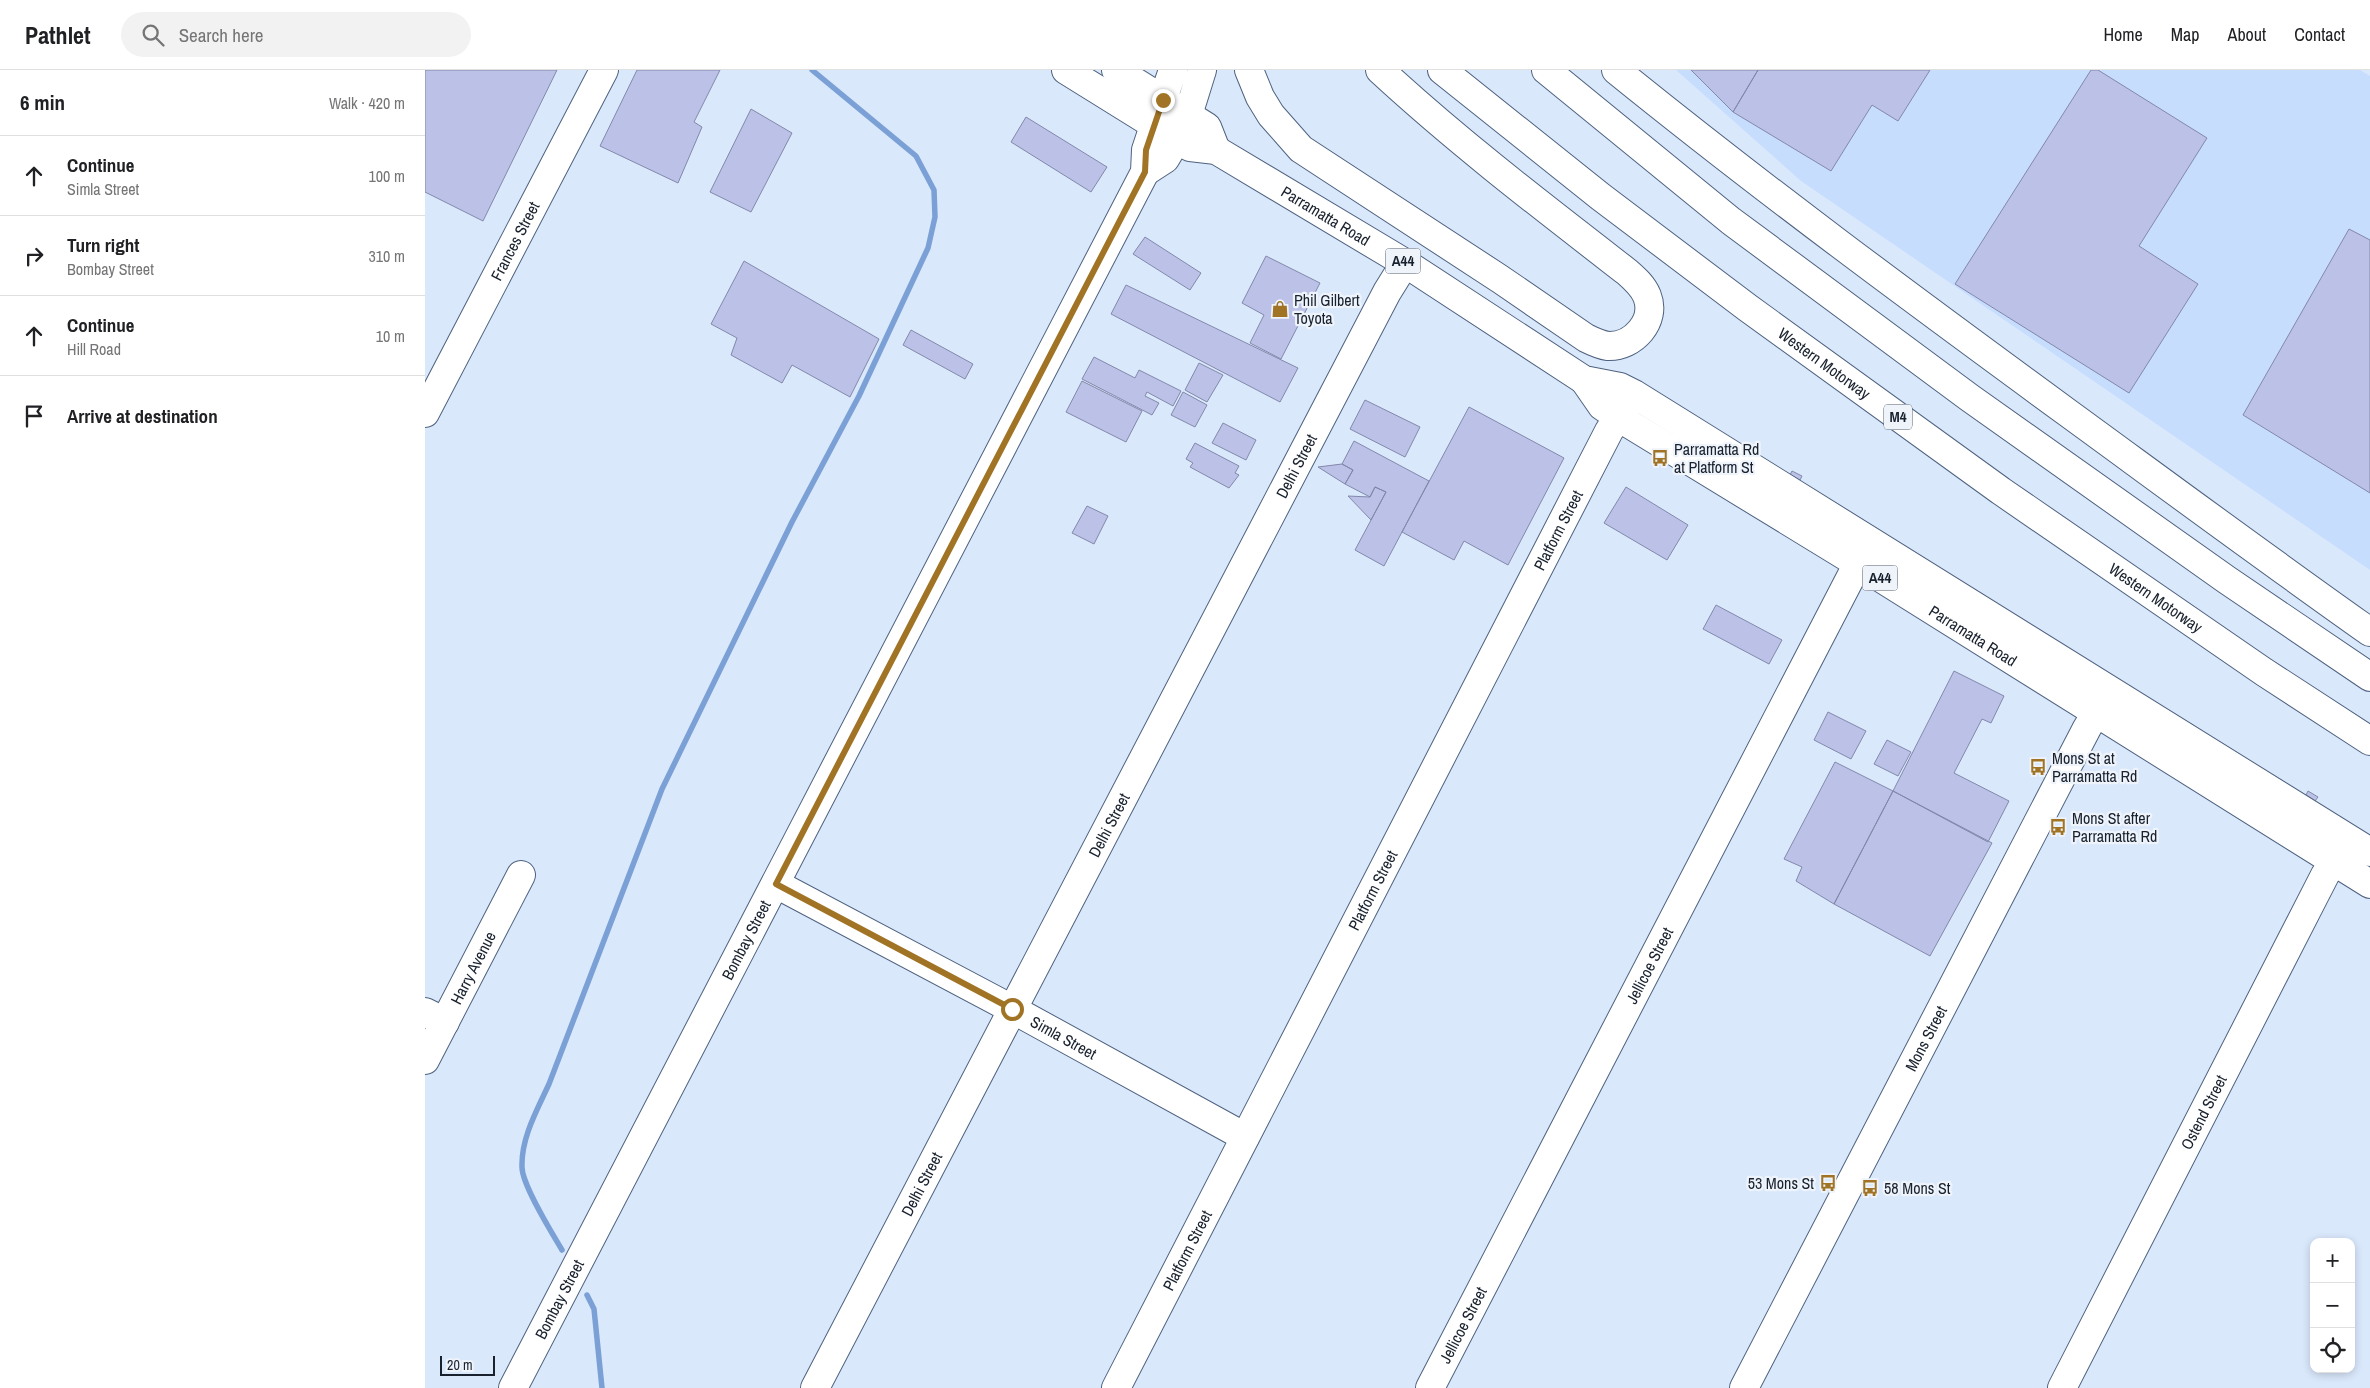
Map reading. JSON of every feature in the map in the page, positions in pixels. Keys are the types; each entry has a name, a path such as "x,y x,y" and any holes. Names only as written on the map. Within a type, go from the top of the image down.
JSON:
{"main road":[{"name":"Frances Street","path":"425,413 604,70"},
{"name":"Parramatta Road","path":"1066,70 1173,127 1207,127 1216,150 1405,263 1585,380 1620,387 1633,394 1863,552 2103,701 2351,851 2370,884"},
{"name":"Parramatta Road","path":"1116,70 1163,100 1173,127"},
{"path":"1163,100 1173,70"},
{"name":"Bombay Street","path":"513,1388 1145,172 1146,150 1173,127 1202,70"},
{"path":"1249,70 1260,97 1271,115 1301,149 1319,162 1441,240 1592,341 1608,346 1619,345 1634,338 1646,322 1649,310 1647,296 1641,285 1627,272 1505,178 1417,104 1380,70"},
{"name":"Western Motorway","path":"1442,70 1608,203 1748,308 1961,463 2264,672 2370,741"},
{"path":"1546,70 1731,221 1970,398 2219,575 2370,677"},
{"path":"1616,70 1689,129 1881,276 2219,525 2370,632"},
{"name":"Delhi Street","path":"815,1388 1382,300 1405,263"},
{"name":"Parramatta Road","path":"1585,380 1602,406 1618,417 1863,552"},
{"name":"Platform Street","path":"1116,1388 1618,417 1633,394"},
{"name":"Jellicoe Street","path":"1430,1388 1863,552"},
{"name":"Mons Street","path":"1744,1388 2103,701"},
{"name":"Ostend Street","path":"2062,1388 2351,851"},
{"name":"Harry Avenue","path":"425,1060 435,1017 521,875"},
{"name":"Simla Street","path":"776,884 1012,1009 1245,1137"}],"shaded area":[{"path":"1676,70 2360,70 2370,76 2370,570 1801,181"}],"building":[{"path":"425,70 557,70 483,221 425,192"},
{"path":"637,70 720,70 694,122 702,127 678,183 600,146"},
{"path":"1691,70 1758,70 1733,112"},
{"path":"1758,70 1930,70 1898,121 1872,105 1831,171 1733,112"},
{"path":"2091,70 2098,70 2207,138 2139,246 2198,284 2129,393 1955,284"},
{"path":"751,109 792,133 751,212 710,192"},
{"path":"1026,117 1107,167 1091,192 1011,142"},
{"path":"2349,229 2370,240 2370,493 2243,415"},
{"path":"1145,237 1201,273 1190,290 1133,254"},
{"name":"Phil Gilbert Toyota","path":"1266,256 1320,283 1281,359 1250,343 1264,315 1242,303"},
{"path":"744,261 879,339 850,397 792,365 782,383 731,355 737,338 711,324"},
{"path":"1126,285 1298,368 1280,402 1111,314"},
{"path":"911,330 973,364 965,379 903,345"},
{"path":"1094,357 1135,378 1139,370 1181,391 1173,406 1147,392 1145,396 1159,403 1152,415 1082,379"},
{"path":"1199,363 1223,375 1207,402 1185,390"},
{"path":"1082,381 1142,411 1126,442 1066,412"},
{"path":"1183,392 1207,405 1195,427 1171,415"},
{"path":"1365,400 1420,427 1405,457 1350,429"},
{"path":"1469,407 1564,458 1508,565 1464,541 1454,560 1402,532"},
{"path":"1223,423 1256,440 1246,460 1212,443"},
{"path":"1354,441 1429,481 1384,566 1355,550 1386,492 1375,487 1370,497 1345,484 1353,470 1342,464"},
{"path":"1195,443 1239,466 1235,473 1239,475 1229,488 1190,467 1193,463 1186,459"},
{"path":"1342,464 1353,470 1345,484 1318,467"},
{"path":"1792,471 1802,476 1800,480 1790,475"},
{"path":"1375,487 1386,492 1371,520 1348,496 1370,497"},
{"path":"1626,487 1688,525 1667,560 1604,523"},
{"path":"1087,506 1108,516 1094,544 1072,533"},
{"path":"1716,605 1782,640 1769,664 1703,629"},
{"path":"1954,671 2004,696 1991,723 1982,719 1954,773 2009,801 1988,842 1893,791"},
{"path":"1828,712 1866,731 1851,759 1814,740"},
{"path":"1887,740 1911,752 1898,776 1874,764"},
{"path":"1835,762 1893,791 1834,904 1796,881 1802,867 1784,859"},
{"path":"1893,791 1992,843 1930,956 1834,904"},
{"path":"2308,791 2318,797 2315,801 2306,795"}],"waterway":[{"path":"562,1250 538,1209 523,1175 522,1156 527,1135 549,1084 662,789 792,522 859,396 928,248 935,217 934,190 916,156 812,70"},
{"path":"587,1295 594,1309 602,1388"}],"place":[{"name":"Phil Gilbert Toyota","path":"1280,309"},
{"name":"Parramatta Rd at Platform St","path":"1660,458"},
{"name":"Mons St at Parramatta Rd","path":"2038,767"},
{"name":"Mons St after Parramatta Rd","path":"2058,827"},
{"name":"53 Mons St","path":"1828,1183"},
{"name":"58 Mons St","path":"1870,1188"}],"route":[{"path":"1012,1009 776,884 1145,172 1146,150 1163,100"}]}
